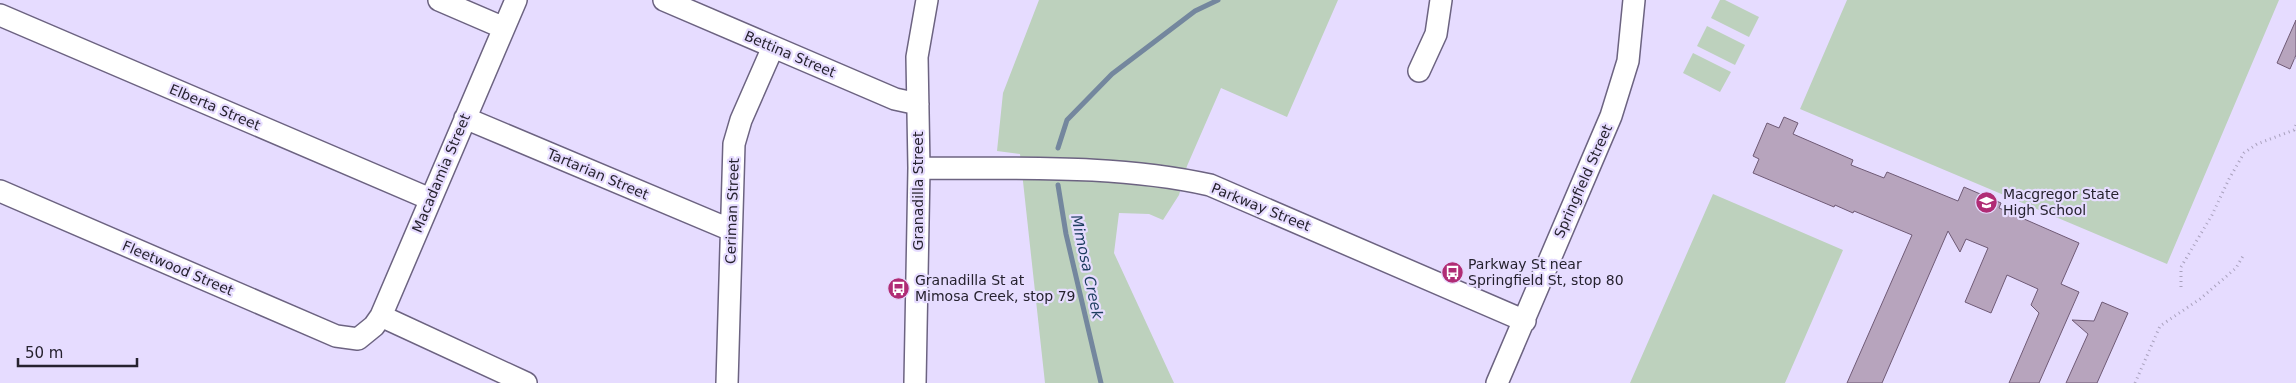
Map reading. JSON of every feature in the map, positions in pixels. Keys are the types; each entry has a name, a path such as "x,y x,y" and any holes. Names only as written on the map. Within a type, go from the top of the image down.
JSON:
{"street":[{"path":"439,0 504,28"},
{"name":"Macadamia Street","path":"358,339 374,326 380,316 516,0"},
{"name":"Bettina Street","path":"664,0 895,99 918,104"},
{"name":"Granadilla Street","path":"916,383 919,168 917,57 927,0"},
{"path":"1419,71 1436,34 1441,0"},
{"name":"Springfield Street","path":"1497,383 1525,321 1548,259 1611,116 1628,61 1634,0"},
{"name":"Elberta Street","path":"0,15 430,199"},
{"name":"Ceriman Street","path":"727,383 734,144 741,120 774,47"},
{"name":"Tartarian Street","path":"465,118 731,230"},
{"name":"Parkway Street","path":"919,168 1097,170 1174,177 1210,185 1525,321"},
{"name":"Fleetwood Street","path":"0,191 336,336 358,339"},
{"path":"380,316 526,383"}],"path":[{"path":"2181,287 2181,267 2212,215 2228,179 2244,153 2257,144 2294,130 2296,125"},
{"path":"2135,383 2160,326 2200,299 2236,268 2243,256"}],"green space":[{"path":"1039,0 1338,0 1287,117 1221,88 1187,166 1179,195 1163,220 1149,214 1119,213 1114,253 1174,383 1045,383 1020,154 997,151 1003,93"},
{"path":"1720,0 1725,0 1759,17 1749,37 1711,18"},
{"path":"1847,0 2279,0 2167,264 1800,109"},
{"path":"1707,26 1745,45 1735,65 1697,46"},
{"path":"1693,53 1731,72 1720,92 1683,73"},
{"path":"1713,194 1843,250 1785,383 1630,383"}],"building":[{"path":"2296,20 2296,55 2290,69 2277,63"},
{"path":"1784,117 1798,123 1793,134 1853,160 1851,165 1884,178 1887,172 1958,201 1964,187 2001,203 1999,208 2079,243 2061,284 2079,292 2039,383 2009,383 2039,313 2031,305 2038,289 2007,275 1991,313 1965,302 1988,248 1966,239 1960,252 1948,231 1882,383 1847,383 1912,235 1854,211 1853,213 1835,205 1834,207 1753,173 1759,159 1753,156 1767,123 1779,128"},
{"path":"2102,302 2128,313 2097,383 2066,383 2088,334 2072,320 2094,321"}],"waterway":[{"name":"Mimosa Creek","path":"1058,148 1067,120 1112,74 1195,11 1218,0"},
{"name":"Mimosa Creek","path":"1058,185 1066,234 1101,383"}],"place":[{"name":"Macgregor State High School","path":"1987,202"},
{"name":"Parkway St near Springfield St, stop 80","path":"1452,272"},
{"name":"Granadilla St at Mimosa Creek, stop 79","path":"899,288"}]}
